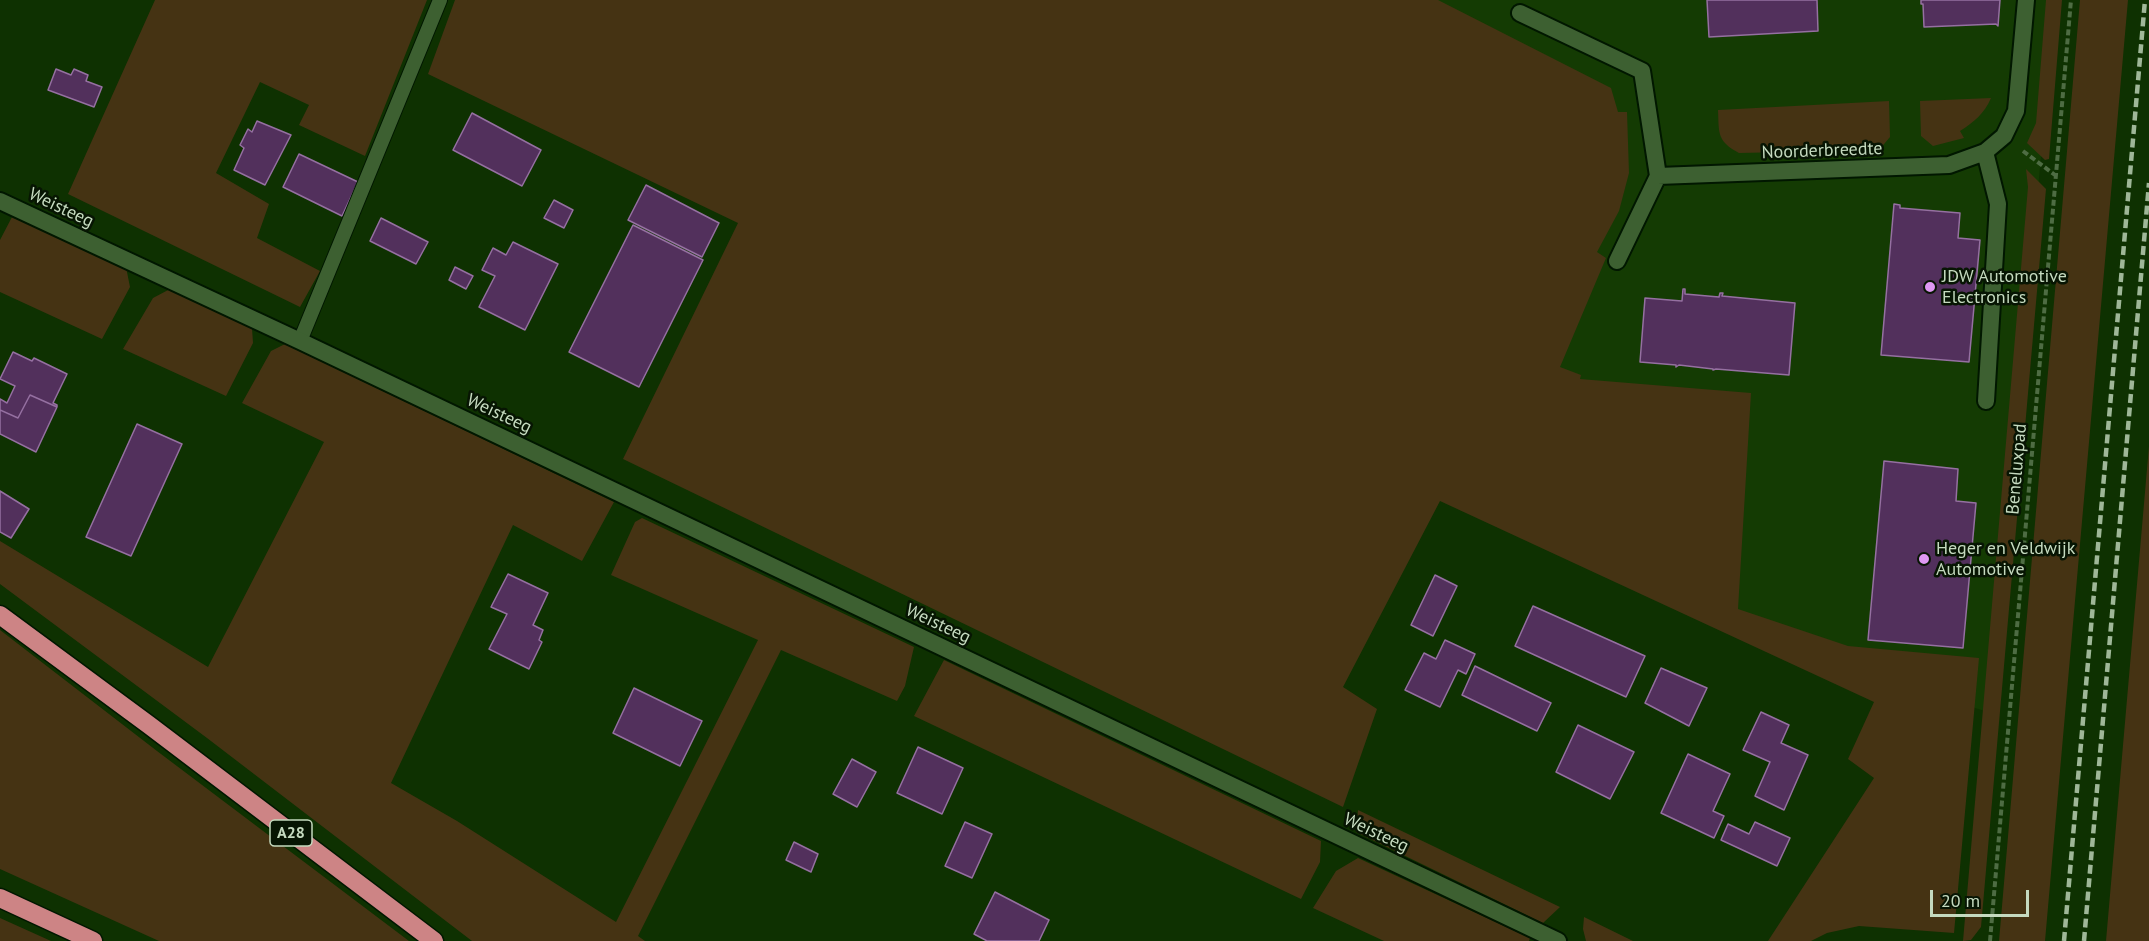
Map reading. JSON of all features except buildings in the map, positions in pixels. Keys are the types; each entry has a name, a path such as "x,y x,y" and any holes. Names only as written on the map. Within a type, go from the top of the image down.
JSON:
{"highway":[{"name":"A28","path":"0,615 434,941"},
{"path":"0,898 93,941"}],"street":[{"name":"Noorderbreedte","path":"1658,176 1949,165 1985,152 2004,136 2016,111 2026,0"},
{"path":"1520,13 1642,70 1658,176 1617,261"},
{"path":"1985,152 1998,204 1986,401"},
{"name":"Weisteeg","path":"0,201 300,341 1558,941"}],"lane":[{"path":"300,341 440,0"}],"path":[{"name":"Beneluxpad","path":"1990,941 2071,0"},
{"path":"2004,136 2056,176"}],"shaded area":[{"path":"155,0 427,0 365,156 299,125 309,105 260,82 216,173 269,204 257,238 320,271 300,307 68,194"},
{"path":"455,0 1438,0 1611,88 1618,112 1627,112 1629,173 1619,211 1597,252 1606,258 1560,367 1581,375 1580,379 1751,393 1738,609 1848,646 1979,658 1954,933 1859,926 1827,933 1811,941 1768,941 1874,778 1848,759 1874,702 1440,501 1343,687 1377,709 1343,807 623,459 738,223 428,74"},
{"path":"1350,0 2055,0 1991,713 1828,662 1449,495"},
{"path":"2046,0 2062,0 2049,159 2045,160 2027,143 2036,123"},
{"path":"2080,0 2128,0 2045,941 1999,941"},
{"path":"1991,98 1978,117 1960,131 1964,138 1933,146 1921,136 1920,101"},
{"path":"1889,101 1890,137 1879,150 1739,153 1727,145 1719,131 1718,110"},
{"path":"2026,169 2046,189 1981,927 1971,940 1963,941 2028,187"},
{"path":"12,217 126,267 130,287 102,339 0,292 0,240"},
{"path":"170,289 252,328 253,343 226,396 123,349 153,298"},
{"path":"285,344 614,502 582,561 513,525 391,783 457,821 616,922 758,640 611,575 635,522 642,518 914,647 905,686 897,701 781,650 638,936 645,941 472,941 207,738 0,584 0,541 208,667 324,442 242,403 271,351"},
{"path":"2149,446 2149,941 2106,941"},
{"path":"0,630 409,941 159,941 0,869"},
{"path":"944,660 1321,841 1320,862 1301,899 914,716"},
{"path":"1358,810 1560,907 1543,923 1356,832"},
{"path":"1358,858 1530,938 1529,941 1384,941 1313,908 1336,871"},
{"path":"1584,917 1633,941 1586,941 1583,929"},
{"path":"0,918 51,941 0,941"}],"railway":[{"path":"2064,941 2145,0"},
{"path":"2084,941 2149,183"}],"place":[{"name":"JDW Automotive Electronics","path":"1930,287"},
{"name":"Heger en Veldwijk Automotive","path":"1924,559"}]}
